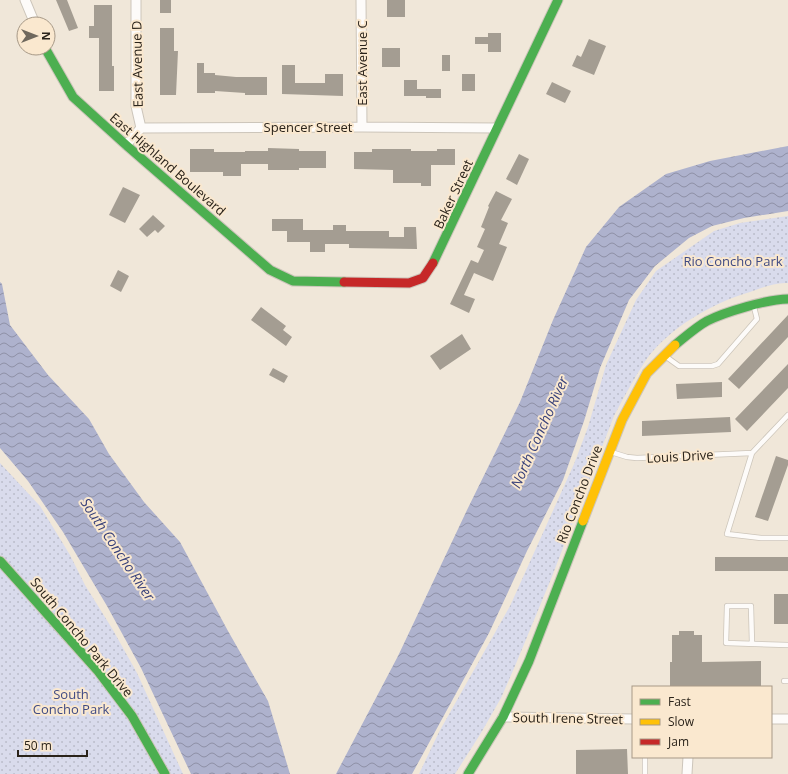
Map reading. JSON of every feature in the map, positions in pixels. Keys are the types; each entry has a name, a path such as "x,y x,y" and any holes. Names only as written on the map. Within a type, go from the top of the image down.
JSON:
{"street":[{"path":"24,0 31,16"},
{"name":"East Avenue D","path":"136,0 136,106 141,128"},
{"name":"East Avenue C","path":"362,0 362,126"},
{"name":"Baker Street","path":"293,281 409,283 423,278 436,260 558,0"},
{"name":"East Highland Boulevard","path":"49,56 73,97 270,270 293,281"},
{"name":"Spencer Street","path":"141,128 362,126 498,128"},
{"path":"126,145 141,128"},
{"name":"Rio Concho Drive","path":"468,774 504,717 529,661 622,420 647,373 675,345 707,321 753,305 778,299 788,299"},
{"name":"South Concho Park Drive","path":"0,561 98,671 132,716 165,774"},
{"name":"South Irene Street","path":"504,717 632,719"},
{"path":"772,719 788,719"},
{"path":"686,774 688,758"}],"lane":[{"path":"664,356 679,366 712,366 718,364 757,319 753,305"},
{"path":"788,415 752,453 727,534 761,538 788,538"},
{"name":"Louis Drive","path":"609,452 627,458 752,453"},
{"path":"752,644 751,606 727,606 726,643 752,644 788,645"},
{"path":"645,758 645,774"}],"green space":[{"name":"Rio Concho Park","path":"788,216 788,283 773,284 736,297 706,310 679,327 667,337 646,360 614,416 551,579 501,698 455,774 419,774 439,732 510,606 574,464 588,427 606,365 636,300 656,271 714,231 740,223"},
{"name":"South Concho Park","path":"0,463 40,506 70,555 85,585 113,630 137,673 183,774 0,774"}],"water":[{"name":"North Concho River","path":"788,146 788,211 744,218 712,226 689,238 655,266 629,300 600,368 584,421 563,480 527,551 489,633 412,774 336,774 398,656 520,402 553,320 586,247 619,207 666,174 710,161"},
{"name":"South Concho River","path":"0,282 2,284 10,325 48,375 89,419 109,454 144,502 180,542 268,701 290,774 191,774 141,668 107,606 63,532 28,481 0,448"}],"building":[{"path":"56,0 67,0 78,28 69,31"},
{"path":"160,0 171,0 171,13 160,13"},
{"path":"387,0 405,0 405,17 387,17"},
{"path":"94,5 112,5 112,66 114,66 114,91 99,91 99,38 89,38 89,26 94,26"},
{"path":"160,28 174,28 174,51 178,51 176,95 160,95"},
{"path":"488,33 501,33 501,52 488,52 488,44 475,44 475,37 488,37"},
{"path":"589,39 606,46 594,75 572,66 577,55 581,57"},
{"path":"382,48 400,48 400,67 382,67"},
{"path":"442,55 450,55 450,71 442,71"},
{"path":"197,63 204,63 204,73 215,73 215,75 236,77 267,77 267,95 245,95 245,93 215,91 215,93 197,93"},
{"path":"282,65 295,65 295,83 325,83 325,74 343,74 343,96 282,94"},
{"path":"462,74 475,74 475,91 462,91"},
{"path":"404,80 417,80 417,89 441,89 441,98 404,96"},
{"path":"552,82 571,91 565,103 546,94"},
{"path":"268,148 299,149 299,151 326,151 326,168 268,170 268,164 241,164 241,176 223,176 223,172 190,172 190,149 214,149 214,152 245,152 268,151"},
{"path":"372,149 437,151 437,149 455,149 455,165 431,165 431,186 421,186 421,183 393,183 393,170 354,169 354,152 372,152"},
{"path":"519,154 529,159 517,185 506,179"},
{"path":"123,187 140,195 125,223 109,215"},
{"path":"496,191 512,199 501,220 508,223 499,244 507,247 493,281 474,273 464,295 475,299 469,313 450,304 471,260 478,263 484,250 477,247 485,229 481,227 489,207 488,206"},
{"path":"153,215 165,226 158,233 155,230 147,237 139,229"},
{"path":"272,219 303,219 303,230 333,230 333,225 346,225 346,231 389,231 389,237 404,237 404,227 416,227 417,249 349,248 349,244 325,244 325,252 310,252 310,242 287,242 287,231 272,231"},
{"path":"118,270 129,276 121,292 110,286"},
{"path":"261,307 286,326 283,330 292,337 286,346 251,320"},
{"path":"788,315 788,337 739,389 728,379"},
{"path":"462,334 471,349 440,370 430,356"},
{"path":"788,364 788,388 747,431 735,419"},
{"path":"273,368 288,376 284,383 269,375"},
{"path":"722,382 722,397 677,399 676,384"},
{"path":"730,417 731,432 642,436 642,421"},
{"path":"776,456 788,460 788,465 768,521 755,517"},
{"path":"715,557 788,557 788,571 715,571"},
{"path":"774,594 788,594 788,624 774,624"},
{"path":"679,631 694,631 694,635 702,635 702,662 761,661 761,686 670,686 672,635 679,635"},
{"path":"627,749 628,774 576,774 576,750"}],"traffic: fast":[{"path":"433,263 558,0"},
{"path":"50,56 73,97 270,270 293,281 344,282"},
{"path":"675,345 699,326 715,317 769,301 788,299"},
{"path":"468,774 503,717 529,661 583,521"},
{"path":"0,561 98,671 132,716 165,774"}],"traffic: slow":[{"path":"583,521 622,420 647,373 675,345"}],"traffic: jam":[{"path":"344,282 409,283 423,278 433,263"}]}
